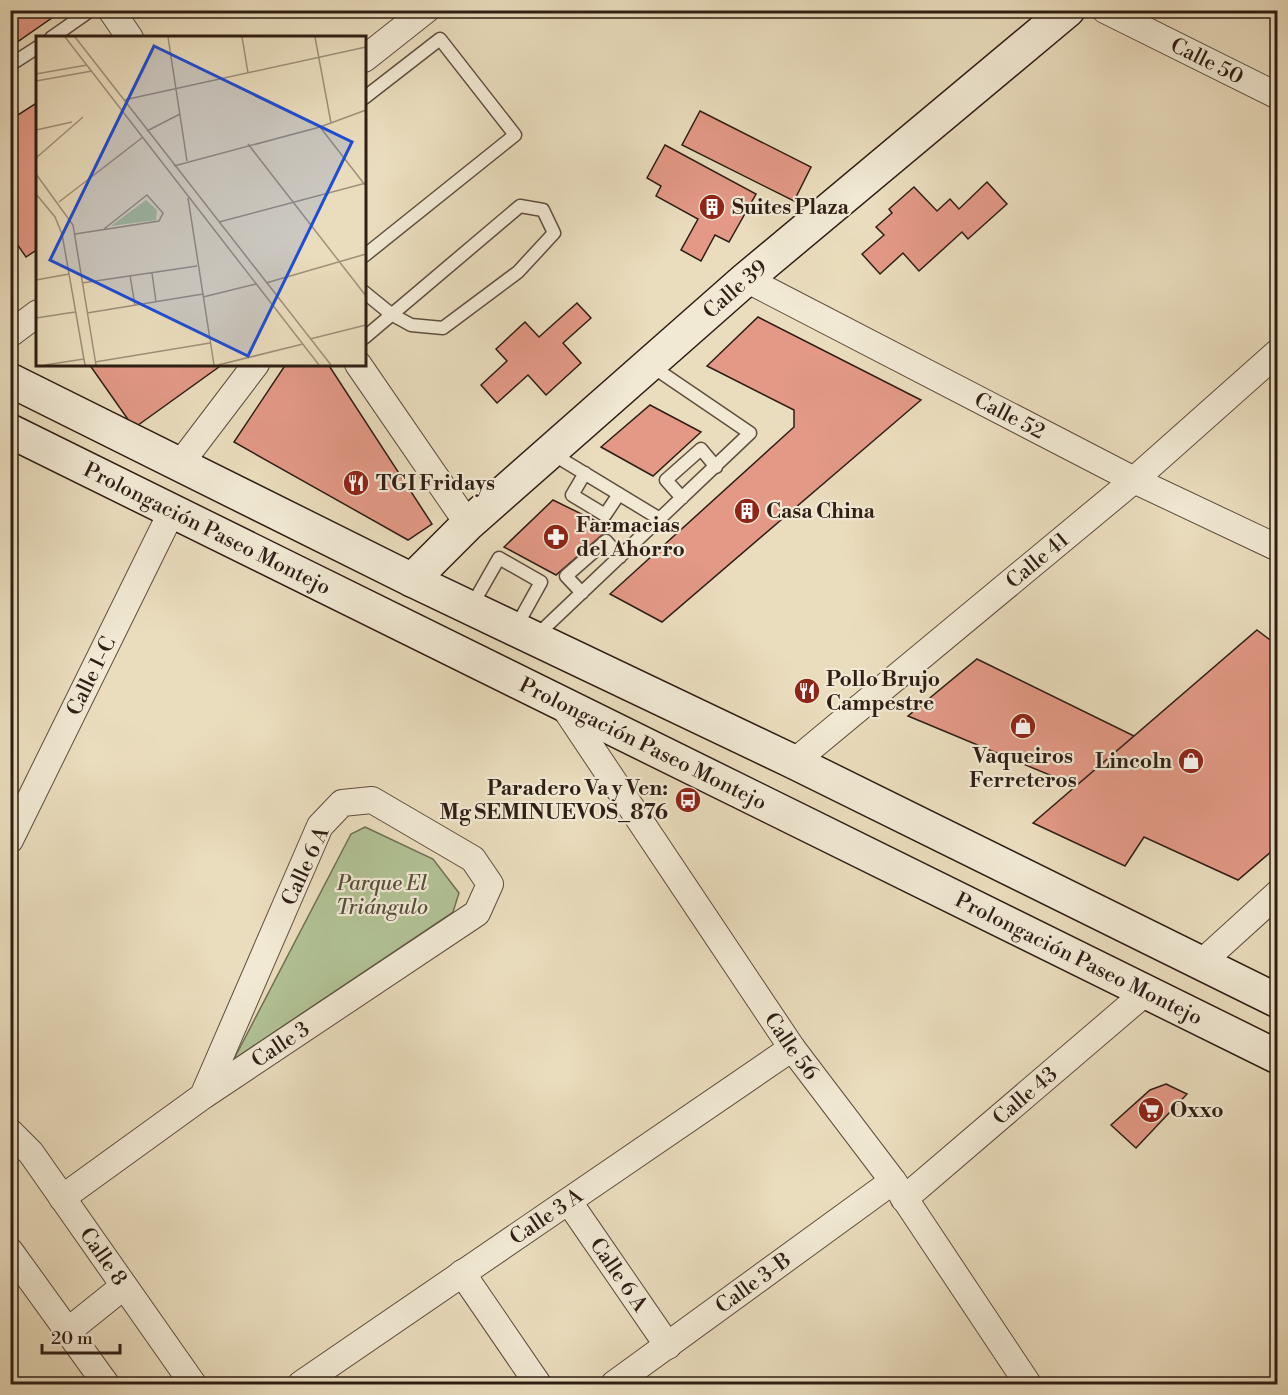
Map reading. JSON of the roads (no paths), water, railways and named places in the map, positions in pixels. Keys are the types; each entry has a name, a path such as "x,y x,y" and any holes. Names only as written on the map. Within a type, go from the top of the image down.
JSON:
{"main road":[{"name":"Calle 39","path":"412,580 468,524 746,279 1068,10"},
{"path":"10,380 412,580 794,762 1278,1000"},
{"name":"Prolongación Paseo Montejo","path":"10,431 1278,1057"}],"street":[{"path":"111,10 129,36"},
{"path":"366,57 426,10"},
{"name":"Calle 50","path":"1106,10 1278,96"},
{"name":"Calle 52","path":"746,279 1134,480 1278,548"},
{"path":"10,334 36,314"},
{"name":"Calle 41","path":"794,762 1134,480 1278,352"},
{"path":"180,464 254,366"},
{"path":"359,366 468,524"},
{"name":"Calle 1-C","path":"10,840 172,511"},
{"name":"Calle 56","path":"562,704 792,1048 899,1190 1028,1384"},
{"name":"Calle 6 A","path":"203,1096 320,826 342,803 372,800 473,859 490,884"},
{"name":"Calle 3","path":"62,1198 203,1096 477,913 490,884"},
{"path":"1201,963 1278,893"},
{"name":"Calle 43","path":"899,1190 1146,992"},
{"name":"Calle 3 A","path":"300,1384 792,1048"},
{"name":"Calle 8","path":"10,1132 31,1153 193,1384"},
{"name":"Calle 3-B","path":"614,1384 899,1190"},
{"name":"Calle 6 A","path":"569,1202 668,1346"},
{"path":"10,1251 106,1384"},
{"path":"462,1273 538,1384"},
{"path":"68,1330 124,1286"}],"lane":[{"path":"54,36 91,10"},
{"path":"366,96 440,39 515,135 366,254"},
{"path":"10,65 36,48"},
{"path":"366,294 391,314 411,325 443,328 518,272 554,233 543,210 520,206 391,314 366,336"},
{"path":"525,633 582,593 750,433 649,364"},
{"path":"682,498 666,480 701,449 716,466"},
{"path":"550,452 660,519"},
{"path":"585,473 572,495 605,516 619,494"},
{"path":"582,593 566,576 606,541 620,557"},
{"path":"470,608 499,558 542,582 525,633"}],"place":[{"name":"Suites Plaza","path":"712,207"},
{"name":"TGI Fridays","path":"356,483"},
{"name":"Casa China","path":"747,511"},
{"name":"Farmacias del Ahorro","path":"556,537"},
{"name":"Pollo Brujo Campestre","path":"807,691"},
{"name":"Vaqueiros Ferreteros","path":"1023,726"},
{"name":"Lincoln","path":"1191,761"},
{"name":"Paradero Va y Ven: Mg SEMINUEVOS_876","path":"688,800"},
{"name":"Oxxo","path":"1151,1110"}],"park label":[{"name":"Parque El Triángulo","path":"382,895"}]}
